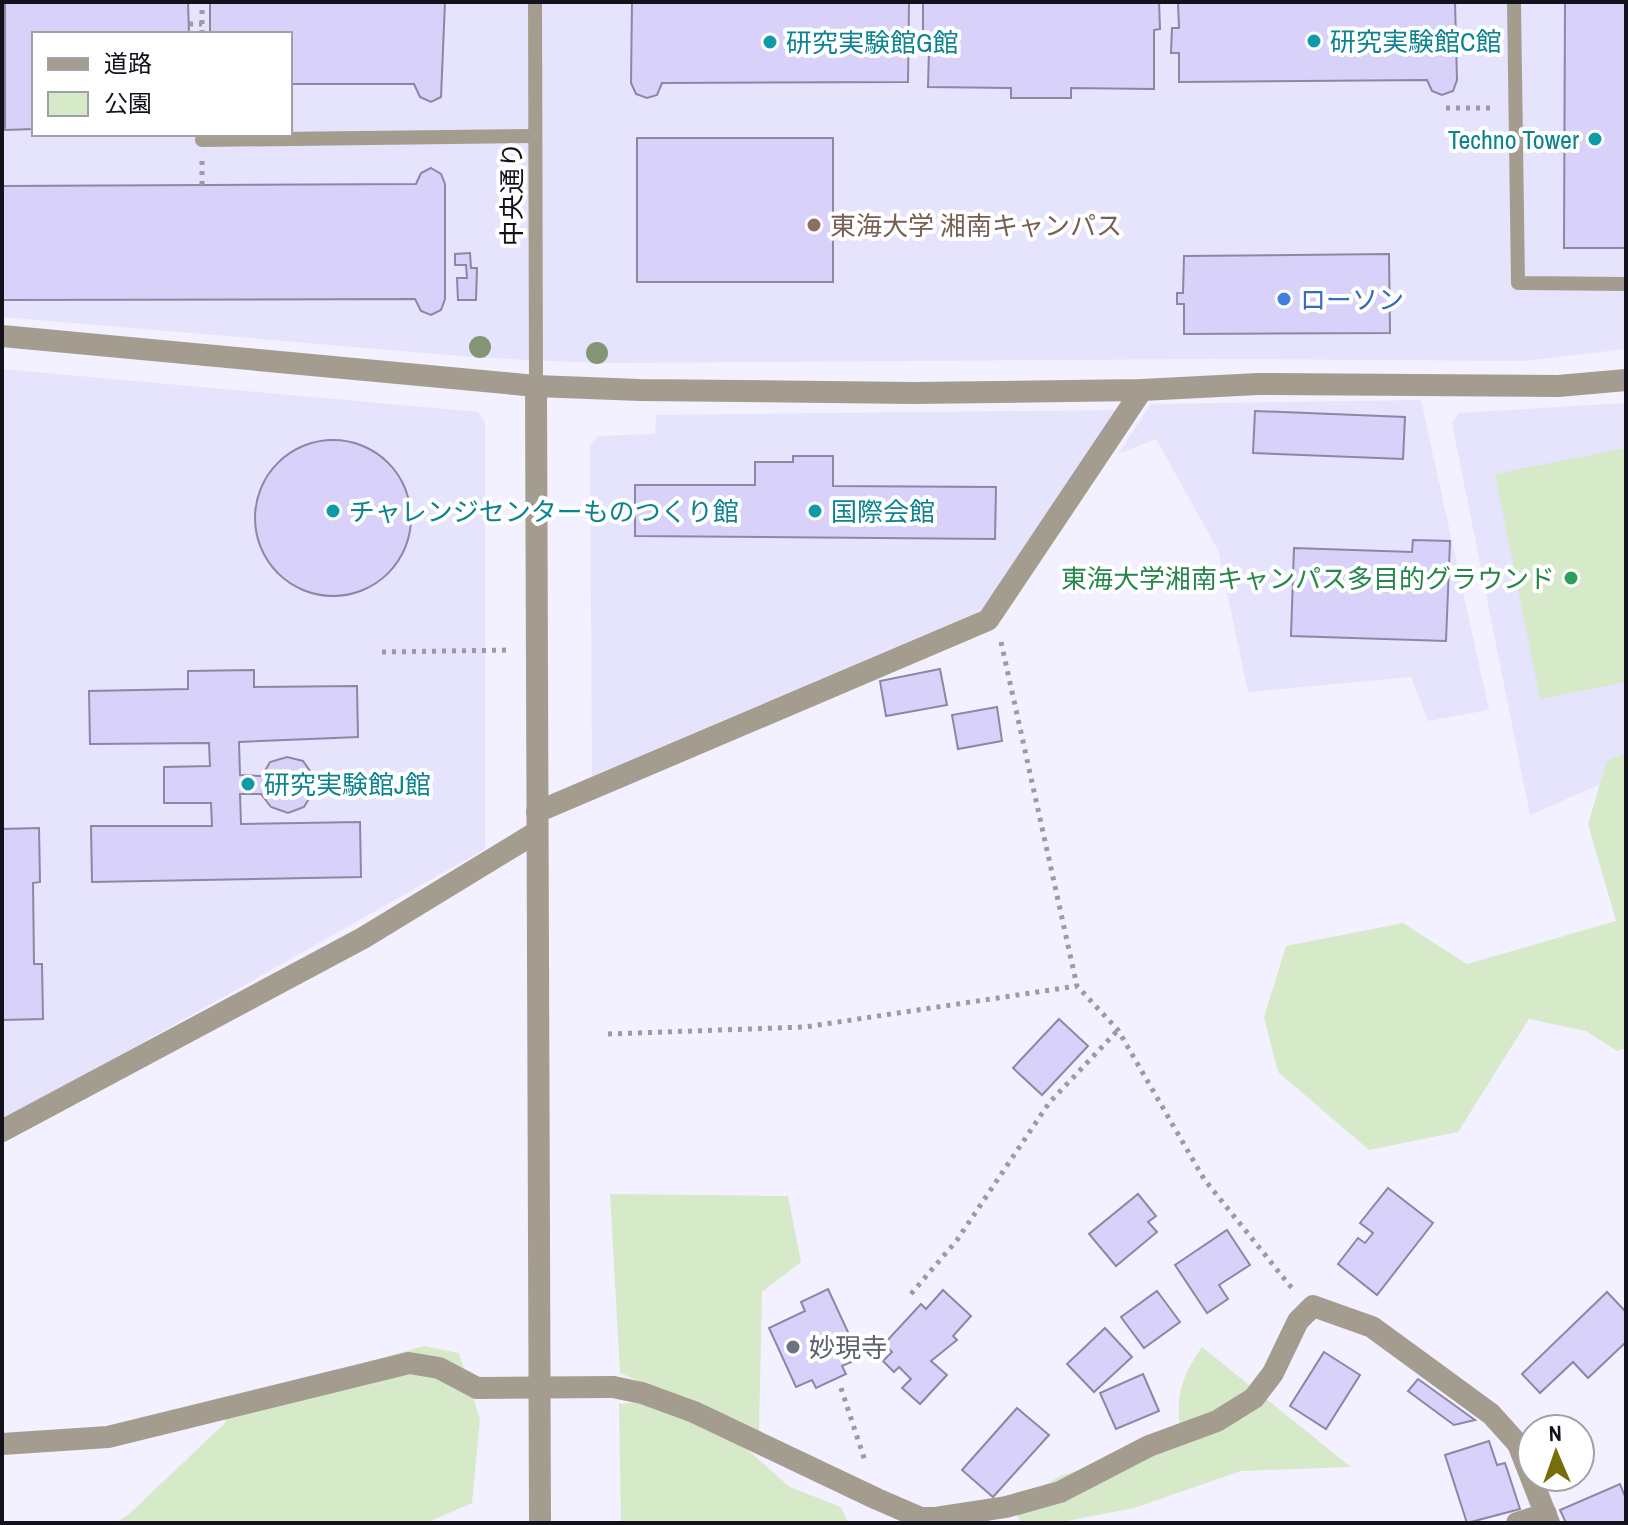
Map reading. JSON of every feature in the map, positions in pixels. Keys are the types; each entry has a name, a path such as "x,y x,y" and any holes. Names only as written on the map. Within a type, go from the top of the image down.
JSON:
{"street":[{"path":"2,336 536,386 914,393 1142,390 1258,384 1558,386 1626,380"},
{"path":"536,386 540,1523"},
{"path":"2,1131 363,938 537,822 988,620 1142,390"},
{"path":"2,1444 108,1437 409,1363 439,1368 477,1388 613,1387 642,1393 694,1412 921,1518 934,1518 1006,1507 1060,1492 1149,1446 1217,1421 1254,1398 1273,1373 1298,1321 1313,1306 1372,1327 1491,1414 1518,1444 1547,1518 1517,1523"}],"lane":[{"name":"中央通り","path":"535,2 536,386"},
{"path":"1514,2 1518,283 1626,284"},
{"path":"202,140 535,136"}],"path":[{"path":"202,2 202,32"},
{"path":"189,24 202,24"},
{"path":"1446,108 1516,108"},
{"path":"988,620 1001,640 1077,986 1118,1030 1204,1179 1290,1287 1313,1306"},
{"path":"382,652 537,649"},
{"path":"608,1034 805,1027 1077,986"},
{"path":"911,1294 957,1240 1049,1103 1118,1030"},
{"path":"841,1388 877,1499"}],"shaded area":[{"name":"東海大学 湘南キャンパス","path":"2,2 1626,2 1626,349 1524,361 1214,359 598,363 485,358 2,317"},
{"path":"2,369 478,412 485,422 485,849 2,1122"},
{"path":"1421,400 1489,710 1428,721 1411,677 1248,692 1218,550 1156,439 1118,454 1151,404"},
{"path":"1626,403 1626,773 1530,815 1452,423 1459,413"},
{"path":"1121,410 1121,427 980,611 592,776 590,445 598,436 655,434 656,415"}],"green space":[{"name":"東海大学湘南キャンパス多目的グラウンド","path":"1626,448 1626,682 1540,699 1495,474"},
{"path":"1626,753 1626,1048 1617,1051 1586,1031 1529,1019 1458,1132 1369,1150 1278,1072 1264,1017 1286,946 1403,923 1467,964 1616,921 1588,824 1607,761"},
{"path":"610,1194 788,1196 801,1262 762,1292 759,1432 620,1373"},
{"path":"424,1346 459,1353 480,1419 472,1503 426,1523 115,1523 129,1514 226,1422 221,1403"},
{"path":"1202,1347 1351,1467 1241,1471 1134,1508 1056,1523 1022,1523 1010,1506 1060,1476 1181,1440 1179,1401 1183,1381"},
{"path":"667,1399 734,1438 790,1487 841,1507 848,1523 621,1523 619,1404"}],"building":[{"path":"5,2 188,2 189,32 32,32 32,129 5,130"},
{"path":"210,2 445,2 441,97 431,102 420,97 414,84 292,84 292,32 210,32"},
{"name":"研究実験館G館","path":"632,2 909,2 908,82 662,83 657,95 647,98 636,94 631,83"},
{"path":"923,2 1159,2 1160,29 1154,30 1154,89 1071,88 1071,98 1011,98 1011,88 928,87 929,50 923,50"},
{"name":"研究実験館C館","path":"1178,2 1455,2 1457,80 1453,91 1442,95 1432,91 1427,80 1179,82 1179,53 1171,53 1172,28 1179,28"},
{"name":"Techno Tower","path":"1565,2 1626,2 1626,248 1564,248"},
{"path":"637,138 833,138 833,282 637,282"},
{"path":"431,168 441,174 445,184 445,299 441,310 431,315 421,311 415,299 2,300 2,186 416,184 421,173"},
{"path":"470,253 471,268 477,268 476,300 458,300 457,278 467,278 466,265 455,265 455,254"},
{"name":"ローソン","path":"1389,254 1390,333 1184,334 1184,304 1177,304 1177,293 1183,293 1184,256"},
{"path":"1255,411 1405,417 1403,459 1253,453"},
{"name":"チャレンジセンターものつくり館","path":"333,440 363,446 388,463 405,488 411,518 405,548 388,573 363,590 333,596 303,590 278,573 261,548 255,518 261,488 278,463 303,446"},
{"name":"国際会館","path":"793,456 833,456 833,486 996,487 995,539 635,536 635,485 755,485 755,462 793,462"},
{"path":"1413,540 1450,541 1446,641 1291,636 1294,548 1412,552"},
{"path":"940,669 947,705 886,716 880,681"},
{"name":"研究実験館J館","path":"254,670 254,687 357,686 358,737 239,742 240,775 262,776 270,762 287,757 303,761 313,775 332,775 332,792 313,792 304,807 288,813 271,807 261,794 240,794 241,824 360,822 361,877 92,882 91,826 212,826 211,803 164,803 164,767 210,766 209,743 90,744 89,691 188,689 188,671"},
{"path":"997,707 1002,741 958,749 952,715"},
{"path":"39,828 40,882 33,883 34,964 42,964 43,1019 2,1020 2,829"},
{"path":"1059,1019 1088,1046 1042,1095 1013,1068"},
{"path":"1388,1188 1433,1223 1377,1295 1338,1264 1358,1238 1365,1243 1373,1233 1360,1223"},
{"path":"1138,1194 1156,1216 1148,1222 1157,1232 1116,1266 1089,1234"},
{"path":"1227,1230 1250,1265 1219,1285 1228,1299 1207,1313 1175,1265"},
{"path":"828,1289 860,1358 842,1366 846,1374 816,1388 812,1380 796,1387 769,1328 805,1311 801,1302"},
{"path":"943,1290 971,1316 953,1336 957,1340 931,1361 947,1375 920,1404 902,1388 911,1379 899,1367 894,1372 883,1361 892,1352 884,1344 921,1304 926,1309"},
{"path":"1157,1291 1180,1322 1144,1348 1121,1317"},
{"path":"1607,1292 1626,1312 1626,1342 1588,1378 1573,1362 1540,1393 1522,1374"},
{"path":"1105,1328 1132,1357 1094,1392 1067,1364"},
{"path":"1324,1352 1360,1375 1326,1429 1290,1406"},
{"path":"1143,1374 1159,1411 1116,1429 1100,1393"},
{"path":"1418,1379 1475,1420 1454,1425 1408,1391"},
{"path":"1017,1408 1049,1435 993,1497 962,1470"},
{"path":"1489,1441 1497,1465 1505,1463 1520,1509 1467,1523 1445,1455"},
{"path":"1620,1484 1626,1499 1626,1523 1566,1523 1560,1510"}],"place":[{"name":"研究実験館C館","path":"1314,41"},
{"name":"研究実験館G館","path":"770,42"},
{"name":"Techno Tower","path":"1595,139"},
{"name":"東海大学 湘南キャンパス","path":"814,225"},
{"name":"ローソン","path":"1284,299"},
{"name":"チャレンジセンターものつくり館","path":"333,511"},
{"name":"国際会館","path":"815,511"},
{"name":"東海大学湘南キャンパス多目的グラウンド","path":"1571,578"},
{"name":"研究実験館J館","path":"248,784"},
{"name":"妙現寺","path":"793,1347"}]}
